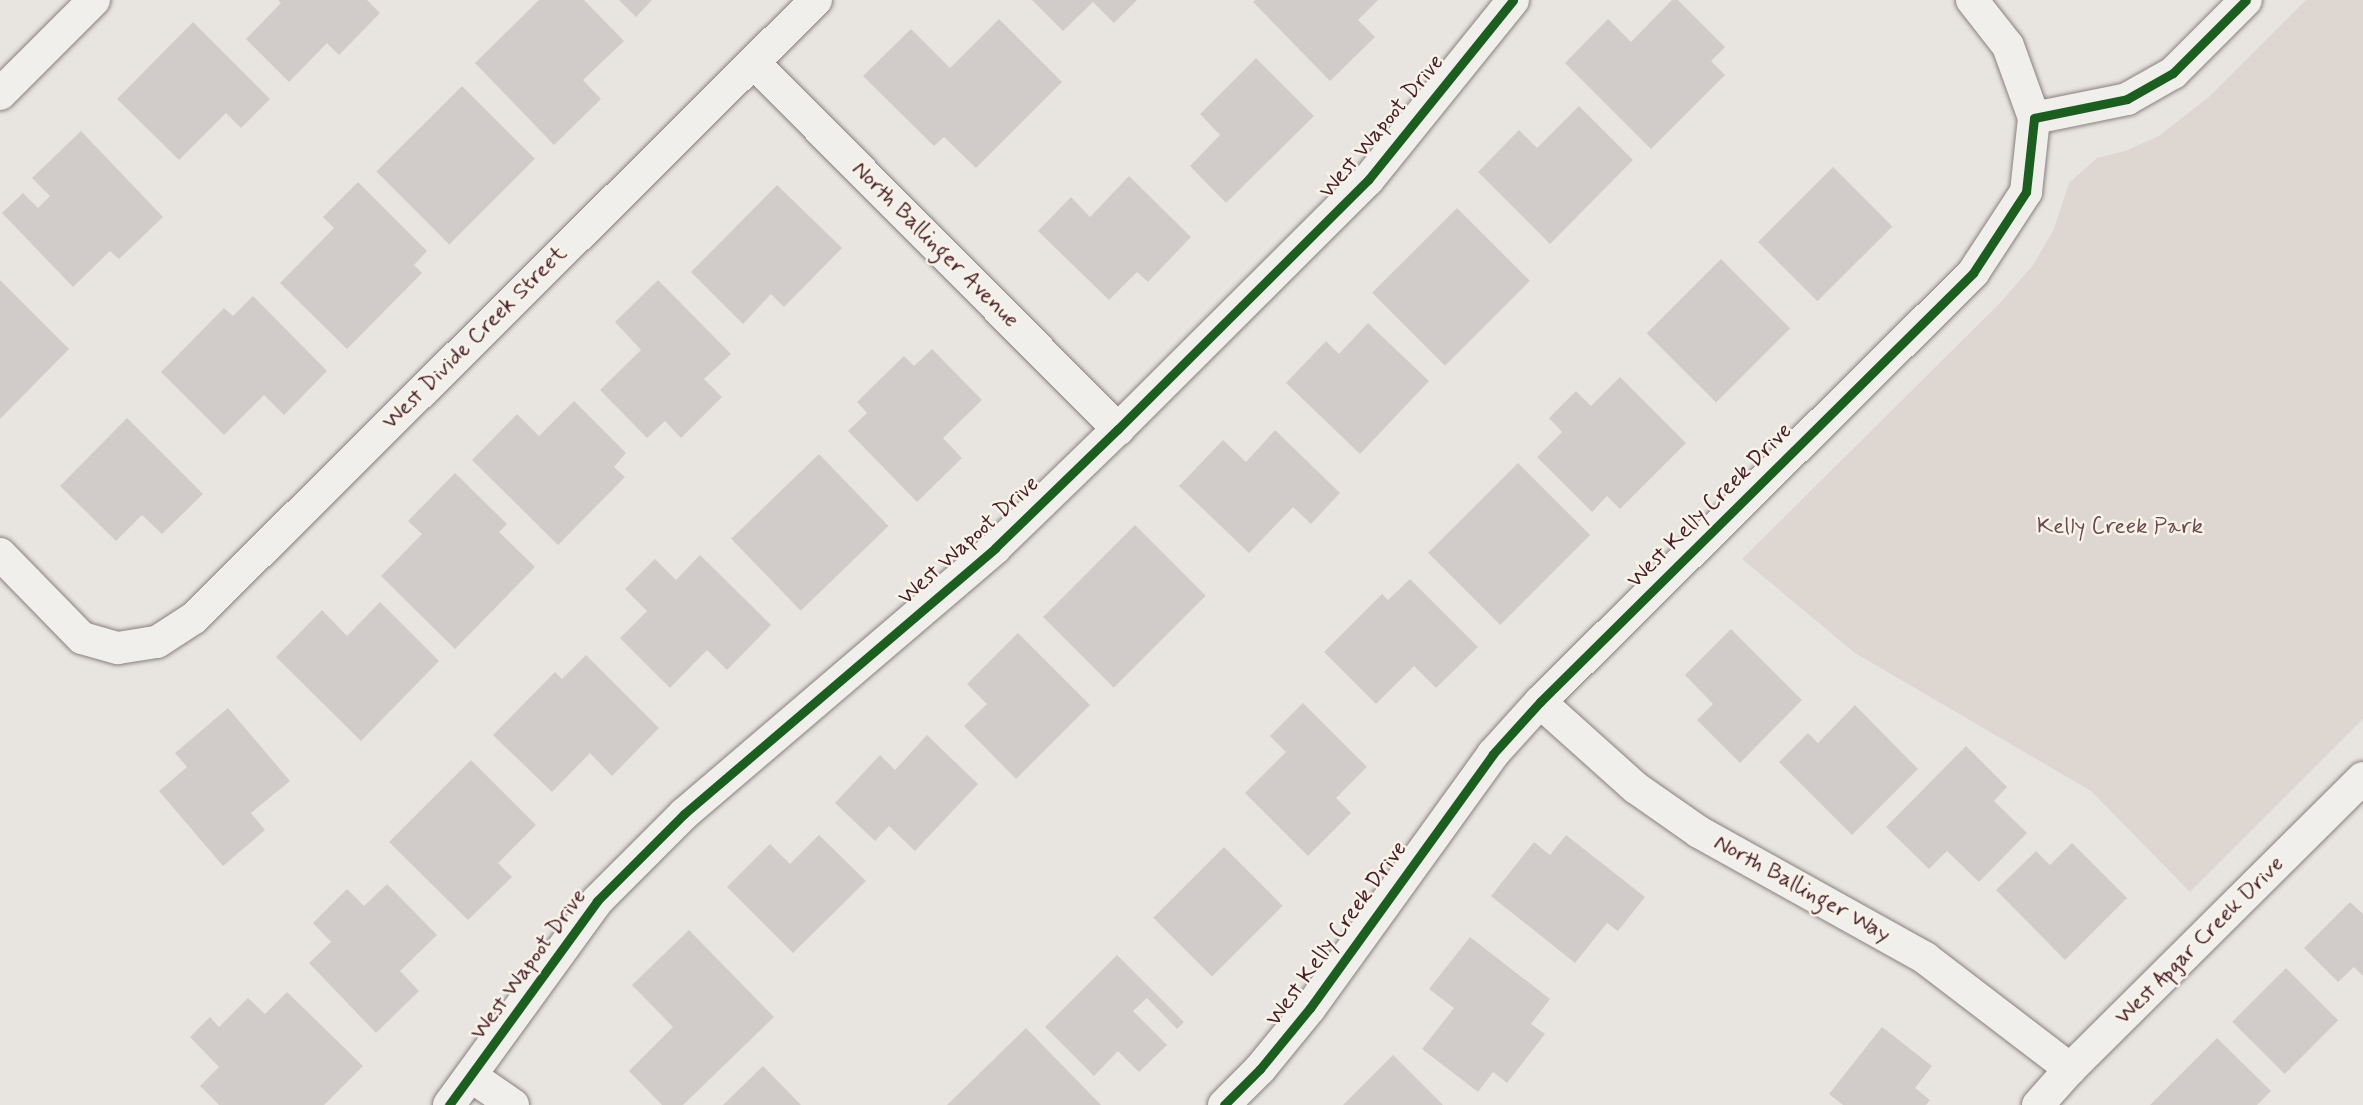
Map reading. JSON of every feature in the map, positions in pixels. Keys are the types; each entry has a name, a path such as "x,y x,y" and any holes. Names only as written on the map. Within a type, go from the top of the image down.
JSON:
{"street":[{"path":"0,94 94,0"},
{"name":"West Divide Creek Street","path":"0,554 82,638 118,648 157,642 194,618 816,0"},
{"name":"West Wapoot Drive","path":"449,1105 597,901 684,814 995,548 1118,429 1368,180 1513,0"},
{"path":"1972,0 2007,46 2034,118 2127,99 2173,73 2246,0"},
{"name":"North Ballinger Avenue","path":"753,62 1118,429"},
{"name":"West Kelly Creek Drive","path":"1224,1105 1260,1069 1310,1008 1493,754 1540,702 1973,273 2026,192 2034,118"},
{"name":"North Ballinger Way","path":"1540,702 1636,788 1699,832 1925,958 2070,1069"},
{"name":"West Apgar Creek Drive","path":"2038,1105 2070,1069 2363,778"},
{"path":"471,1076 513,1105"}],"green space":[{"name":"Kelly Creek Park","path":"2306,0 2363,0 2363,719 2190,892 2091,791 1855,653 1742,559 2001,302 2033,265 2054,229 2069,183 2097,158 2125,151 2159,136 2210,96"}],"building":[{"path":"278,0 367,0 380,13 339,55 327,43 289,82 246,39 281,3"},
{"path":"539,0 584,0 624,41 583,80 601,99 554,145 475,63"},
{"path":"619,0 652,0 636,17"},
{"path":"1032,0 1137,0 1114,23 1093,2 1063,31"},
{"path":"1378,0 1358,20 1375,37 1330,81 1253,2"},
{"path":"1672,0 1678,0 1725,47 1711,61 1725,75 1651,149 1565,63 1608,19 1631,42"},
{"path":"999,19 1062,82 976,168 944,137 934,146 863,76 911,29 950,68"},
{"path":"193,22 270,99 241,128 226,113 179,160 117,99"},
{"path":"1256,58 1314,116 1226,203 1190,166 1220,135 1200,114"},
{"path":"462,86 535,159 449,244 376,172"},
{"path":"1579,106 1633,160 1550,244 1478,172 1519,130 1537,148"},
{"path":"81,131 163,217 119,259 110,251 73,287 2,213 23,193 38,208 50,196 32,178"},
{"path":"1833,167 1892,226 1817,301 1758,242"},
{"path":"1129,176 1191,237 1148,282 1137,272 1109,300 1038,231 1071,197 1090,217"},
{"path":"358,182 427,251 414,265 422,273 347,349 280,283 334,228 323,217"},
{"path":"777,185 842,248 784,307 771,294 743,324 691,272"},
{"path":"1457,208 1530,281 1445,366 1372,293"},
{"path":"1721,259 1790,328 1716,403 1647,333"},
{"path":"0,280 69,349 0,419"},
{"path":"658,280 731,354 704,379 722,397 681,438 665,421 647,438 600,390 641,350 615,322"},
{"path":"253,296 327,371 284,415 264,395 224,435 161,372 224,308 233,316"},
{"path":"1368,323 1429,381 1360,454 1286,383 1326,341 1339,354"},
{"path":"932,349 982,400 943,438 962,458 917,502 848,431 867,413 857,402 904,356 914,366"},
{"path":"1620,377 1686,443 1620,509 1607,496 1592,512 1537,457 1562,432 1549,418 1576,391 1591,406"},
{"path":"574,401 626,453 614,467 625,477 558,545 472,460 517,414 539,436"},
{"path":"127,418 203,494 162,534 142,515 116,541 60,486"},
{"path":"1275,430 1340,493 1311,524 1293,507 1249,553 1179,486 1223,440 1246,462"},
{"path":"819,454 888,526 801,611 731,539"},
{"path":"1518,463 1590,535 1500,625 1428,553"},
{"path":"455,473 507,524 499,532 535,567 455,649 381,576 422,534 408,521"},
{"path":"1135,525 1206,596 1114,688 1043,617"},
{"path":"700,555 771,625 727,670 707,650 670,688 620,638 647,611 625,589 655,559 676,580"},
{"path":"1410,579 1478,647 1436,688 1414,666 1376,704 1324,652 1382,594 1388,600"},
{"path":"380,602 439,661 361,741 276,657 322,610 347,636"},
{"path":"1731,629 1802,700 1740,763 1697,720 1713,704 1685,675"},
{"path":"1018,633 1090,705 1016,779 964,726 987,704 967,684"},
{"path":"586,655 659,728 612,776 590,753 552,792 493,735 555,672 562,679"},
{"path":"1303,703 1367,767 1336,798 1351,813 1308,856 1245,793 1286,752 1270,736"},
{"path":"1855,705 1918,769 1852,835 1779,762 1808,733 1818,743"},
{"path":"228,708 290,781 251,813 265,830 223,866 159,791 187,767 175,753"},
{"path":"927,735 978,784 915,851 889,826 875,841 835,803 880,755 895,770"},
{"path":"1966,746 2007,787 1994,801 2027,833 1979,882 1947,851 1929,869 1886,827"},
{"path":"471,760 536,825 498,863 512,877 468,920 389,842"},
{"path":"819,835 866,881 793,953 727,887 770,844 790,864"},
{"path":"1566,835 1645,897 1618,931 1607,923 1575,963 1491,896 1534,842 1550,855"},
{"path":"2072,843 2127,898 2065,960 1996,890 2036,851 2050,865"},
{"path":"1224,847 1283,906 1212,976 1153,918"},
{"path":"387,884 437,935 400,971 419,991 376,1033 309,963 331,942 313,923 347,889 364,906"},
{"path":"2350,902 2363,914 2363,976 2354,967 2338,982 2304,948"},
{"path":"689,930 774,1017 683,1105 662,1105 629,1071 673,1027 632,985"},
{"path":"1470,937 1550,999 1531,1024 1545,1034 1507,1083 1493,1072 1478,1092 1422,1049 1454,1008 1429,989"},
{"path":"1117,955 1184,1022 1177,1029 1147,998 1133,1011 1167,1045 1139,1072 1118,1051 1094,1076 1045,1027"},
{"path":"2286,968 2338,1020 2285,1074 2232,1022"},
{"path":"287,992 363,1066 324,1105 219,1105 200,1086 219,1067 190,1037 210,1017 219,1027 248,998 265,1014"},
{"path":"1882,1027 1932,1066 1915,1088 1930,1100 1926,1105 1843,1105 1829,1094"},
{"path":"1026,1028 1101,1105 947,1105"},
{"path":"2217,1038 2271,1091 2257,1105 2150,1105"},
{"path":"1393,1055 1443,1105 1343,1105"},
{"path":"763,1066 801,1105 723,1105"}],"cycle path":[{"path":"449,1105 597,901 684,814 995,548 1118,429 1368,180 1513,0"},
{"path":"1224,1105 1260,1069 1310,1008 1493,754 1540,702 1973,273 2026,192 2034,118 2127,99 2173,73 2246,0"}]}
